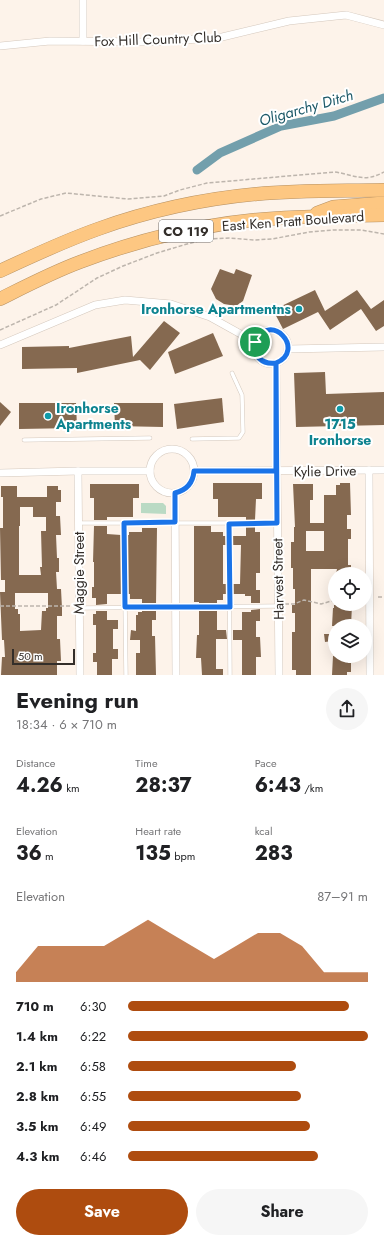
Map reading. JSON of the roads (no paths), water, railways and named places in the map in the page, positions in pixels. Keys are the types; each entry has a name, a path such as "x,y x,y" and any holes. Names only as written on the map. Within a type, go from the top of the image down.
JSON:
{"highway":[{"path":"361,190 384,180"},
{"name":"East Ken Pratt Boulevard","path":"0,270 98,229 149,213 199,202 256,194 301,191 384,190"},
{"path":"302,218 334,207 384,203"},
{"name":"East Ken Pratt Boulevard","path":"0,299 79,262 129,245 174,234 254,220 384,215"}],"street":[{"path":"83,0 83,41"},
{"name":"Fox Hill Country Club","path":"0,46 50,41 148,42 218,38 289,21 346,15 384,25"},
{"path":"0,345 95,305 125,300 171,304 210,318 255,342"},
{"path":"273,330 284,336 288,344 288,349 285,356 276,363 268,363 258,357 254,350 255,342 260,334 264,331 273,330"},
{"path":"288,349 384,348"},
{"name":"Harvest Street","path":"276,363 279,675"},
{"path":"172,449 180,450 186,454 191,460 194,471 192,481 188,487 175,493 166,492 159,489 153,483 150,476 153,460 158,454 165,450 172,449"},
{"path":"369,470 370,675"},
{"name":"Kylie Drive","path":"194,471 384,470"},
{"name":"Maggie Street","path":"78,471 80,675"},
{"path":"0,473 150,471"},
{"path":"175,493 176,675"}],"lane":[{"path":"192,439 239,438 242,436 242,395 232,373"},
{"path":"24,440 150,438"},
{"path":"79,523 277,523"},
{"path":"124,523 126,675"},
{"path":"229,524 230,675"},
{"path":"80,607 230,607 278,605"}],"waterway":[{"name":"Oligarchy Ditch","path":"197,170 220,153 281,126 334,116 384,98"}],"place":[{"name":"Ironhorse Apartmentns","path":"299,309"},
{"name":"1715 Ironhorse","path":"340,409"},
{"name":"Ironhorse Apartments","path":"48,416"}]}
